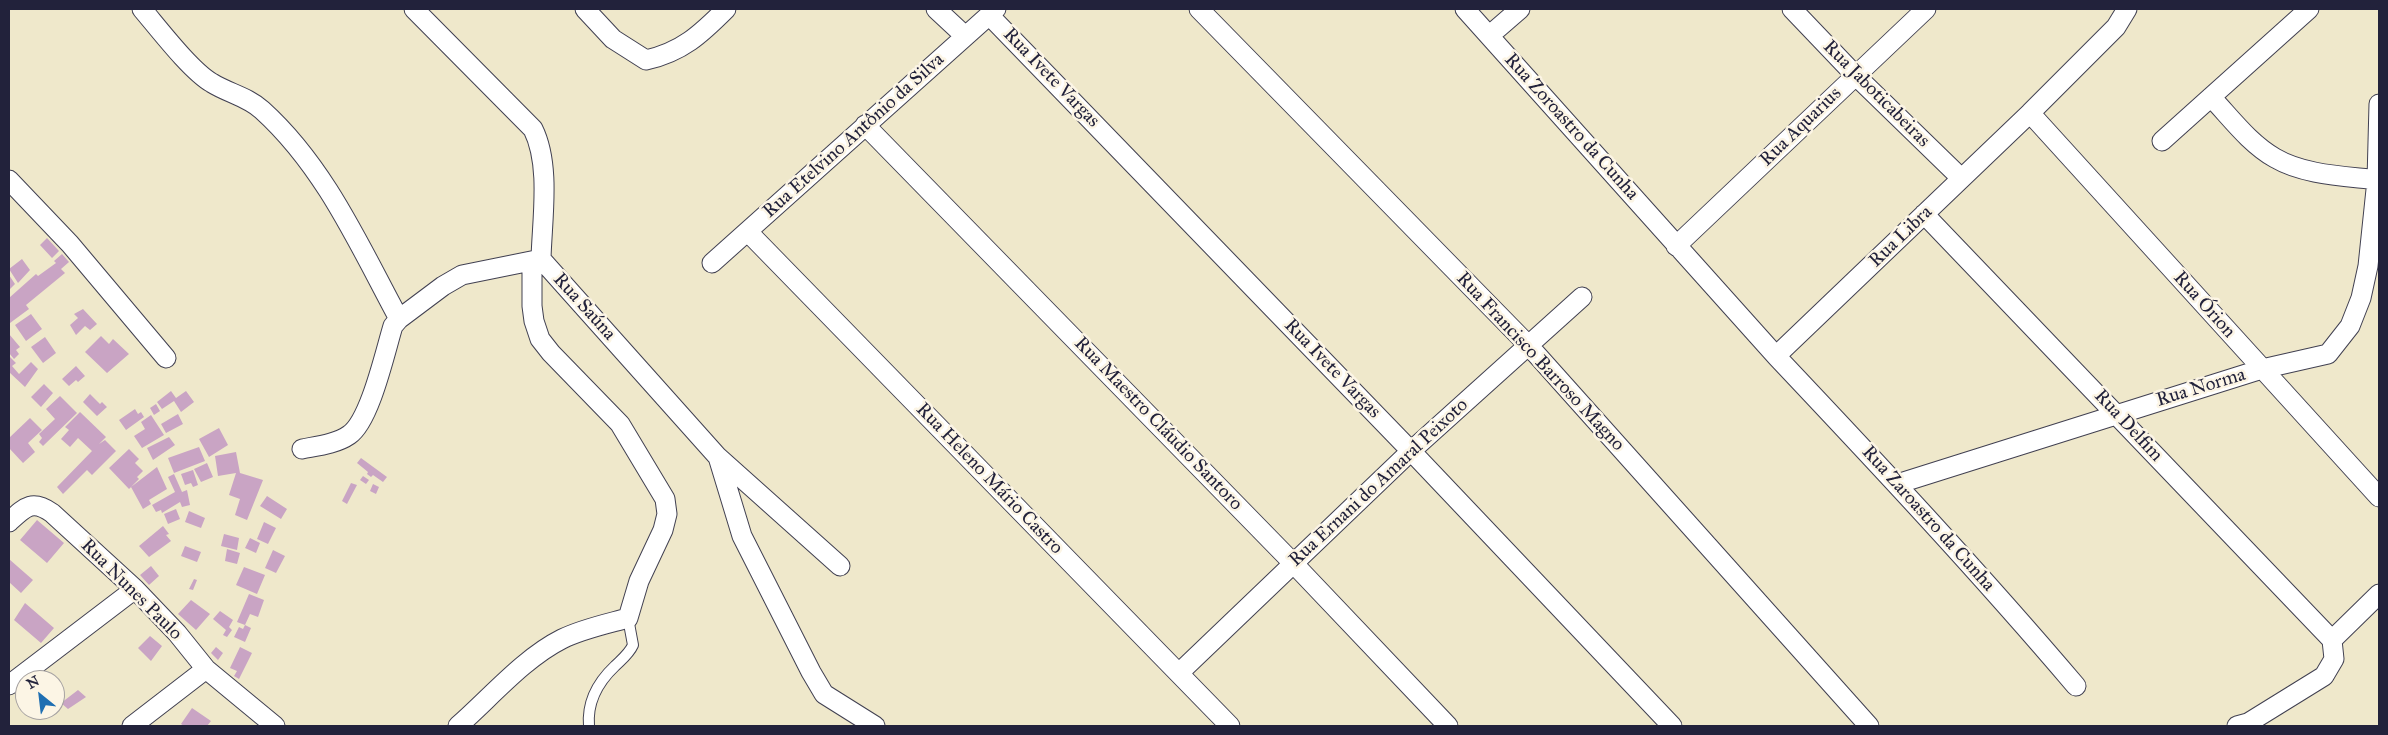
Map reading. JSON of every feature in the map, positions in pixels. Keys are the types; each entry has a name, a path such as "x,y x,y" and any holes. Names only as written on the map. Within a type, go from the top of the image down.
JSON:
{"street":[{"path":"142,9 199,73 212,84 234,92 261,109 299,149 331,192 399,319"},
{"name":"Rua Saúna","path":"414,9 527,121 536,135 543,160 536,260 717,456 840,566"},
{"path":"585,9 613,39 646,60 678,50 710,25 726,9"},
{"path":"936,9 965,36"},
{"name":"Rua Francisco Barroso Magno","path":"1199,9 1529,346 1869,726"},
{"name":"Rua Zoroastro da Cunha","path":"1465,9 1676,246"},
{"path":"1490,36 1520,9"},
{"name":"Rua Jaboticabeiras","path":"1792,9 1855,76 1961,178"},
{"name":"Rua Aquarius","path":"1676,246 1926,9"},
{"name":"Rua Libra","path":"1776,356 2030,113 2116,27 2126,9"},
{"path":"2162,141 2308,9"},
{"name":"Rua Etelvino Antônio da Silva","path":"712,263 993,12"},
{"name":"Rua Ivete Vargas","path":"993,12 1672,726"},
{"path":"2211,97 2254,143 2275,159 2319,172 2376,180"},
{"name":"Rua Norma","path":"1897,484 2262,369 2328,354 2350,326 2374,271 2379,111"},
{"name":"Rua Órion","path":"2030,113 2379,498"},
{"name":"Rua Maestro Cláudio Santoro","path":"865,125 1293,563 1448,726"},
{"path":"9,180 70,244 166,358"},
{"name":"Rua Delfim","path":"1924,214 2332,640"},
{"name":"Rua Heleno Mário Castro","path":"748,232 1230,726"},
{"path":"1676,246 1776,356"},
{"path":"302,449 339,441 362,424 393,326 399,319 443,286 462,276 536,260 532,306 534,321 540,339 551,354 620,424 665,499 667,514 663,530 639,581 628,618 588,629 564,638 546,648 458,726"},
{"name":"Rua Ernani do Amaral Peixoto","path":"1179,673 1411,450 1582,297"},
{"name":"Rua Zaroastro da Cunha","path":"1776,356 1897,484 2019,619 2076,686"},
{"path":"717,456 742,536 811,672 824,694 875,726"},
{"name":"Rua Nunes Paulo","path":"9,522 21,511 35,505 41,505 135,590 177,633 206,669 274,726"},
{"path":"9,685 135,590"},
{"path":"2237,726 2248,723 2324,676 2334,659 2332,640 2379,594"},
{"path":"132,726 206,669"}],"lane":[{"path":"589,726 588,714 591,700 600,681 627,654 633,645 628,618"}],"building":[{"path":"47,238 59,251 52,258 40,245"},
{"path":"62,254 69,262 61,269 65,273 26,305 29,309 10,323 9,298 36,274 38,276 56,263 54,261"},
{"path":"22,259 30,270 18,283 9,269"},
{"path":"9,275 15,284 9,290"},
{"path":"83,309 97,324 90,330 85,326 76,335 70,325 78,318 74,314"},
{"path":"31,314 42,329 26,341 15,325"},
{"path":"9,334 20,347 16,350 19,354 14,359 9,353"},
{"path":"101,336 109,344 113,339 129,354 107,373 85,352"},
{"path":"45,337 56,353 43,363 31,347"},
{"path":"9,356 16,363 12,366 19,374 31,362 38,369 25,387 9,372"},
{"path":"76,366 85,376 69,386 62,379"},
{"path":"44,384 53,393 41,407 31,397"},
{"path":"171,391 176,398 186,391 194,402 181,412 174,401 162,409 157,402"},
{"path":"90,394 100,404 102,402 107,407 97,416 83,402"},
{"path":"60,396 77,413 43,446 39,442 42,438 39,434 55,419 46,409"},
{"path":"156,404 160,411 154,415 150,408"},
{"path":"135,409 138,414 141,412 144,417 126,430 119,420"},
{"path":"80,412 106,437 99,444 105,440 116,451 92,475 87,470 63,494 57,487 92,451 78,438 70,447 61,439 69,430 65,427"},
{"path":"178,414 183,424 166,433 161,424"},
{"path":"151,415 164,435 142,448 134,436 145,429 141,422"},
{"path":"30,418 42,430 28,443 35,452 23,463 9,448 9,438"},
{"path":"219,428 228,445 209,457 199,439"},
{"path":"169,437 175,445 153,460 147,448"},
{"path":"199,447 205,461 174,473 168,458"},
{"path":"129,449 139,459 135,463 143,471 137,477 139,479 129,489 109,468"},
{"path":"236,452 240,473 263,480 247,520 235,515 240,499 229,495 236,473 218,476 215,456"},
{"path":"361,458 387,477 383,482 373,475 371,477 367,474 368,472 357,463"},
{"path":"207,463 213,477 201,482 194,469"},
{"path":"157,467 167,489 149,500 151,504 143,509 131,487"},
{"path":"193,470 198,485 193,487 191,483 185,485 181,474"},
{"path":"174,474 182,492 187,490 190,505 182,507 180,502 162,513 161,510 156,512 152,505 175,492 168,477"},
{"path":"363,476 369,480 366,484 360,480"},
{"path":"351,483 357,485 347,504 342,501"},
{"path":"373,484 379,487 376,494 370,491"},
{"path":"267,496 287,509 281,519 260,506"},
{"path":"176,509 180,519 168,524 164,514"},
{"path":"189,511 205,518 201,528 185,522"},
{"path":"37,520 64,543 47,563 20,540"},
{"path":"264,522 276,528 268,544 257,539"},
{"path":"163,526 169,534 166,535 171,541 149,557 139,546"},
{"path":"224,534 239,538 237,550 221,546"},
{"path":"250,538 260,543 256,553 245,548"},
{"path":"185,546 201,552 197,562 181,556"},
{"path":"227,549 240,553 237,564 225,561"},
{"path":"273,550 285,556 276,573 265,568"},
{"path":"9,559 33,580 21,593 9,582"},
{"path":"151,566 159,576 149,585 140,575"},
{"path":"244,567 265,575 257,594 236,585"},
{"path":"194,579 197,580 193,590 189,589"},
{"path":"249,594 264,600 258,617 250,614 245,625 237,622"},
{"path":"191,600 210,614 196,630 178,614"},
{"path":"25,603 54,628 41,643 14,620"},
{"path":"220,611 233,620 229,627 232,630 227,637 223,635 226,630 213,619"},
{"path":"245,625 251,628 245,642 234,637 239,627 243,629"},
{"path":"150,636 162,646 151,661 138,648"},
{"path":"216,647 223,653 218,660 211,653"},
{"path":"240,647 252,653 239,679 234,676 237,671 230,668"},
{"path":"78,690 86,697 68,709 65,706 65,700"},
{"path":"192,708 211,721 207,726 184,726 181,724"}]}
